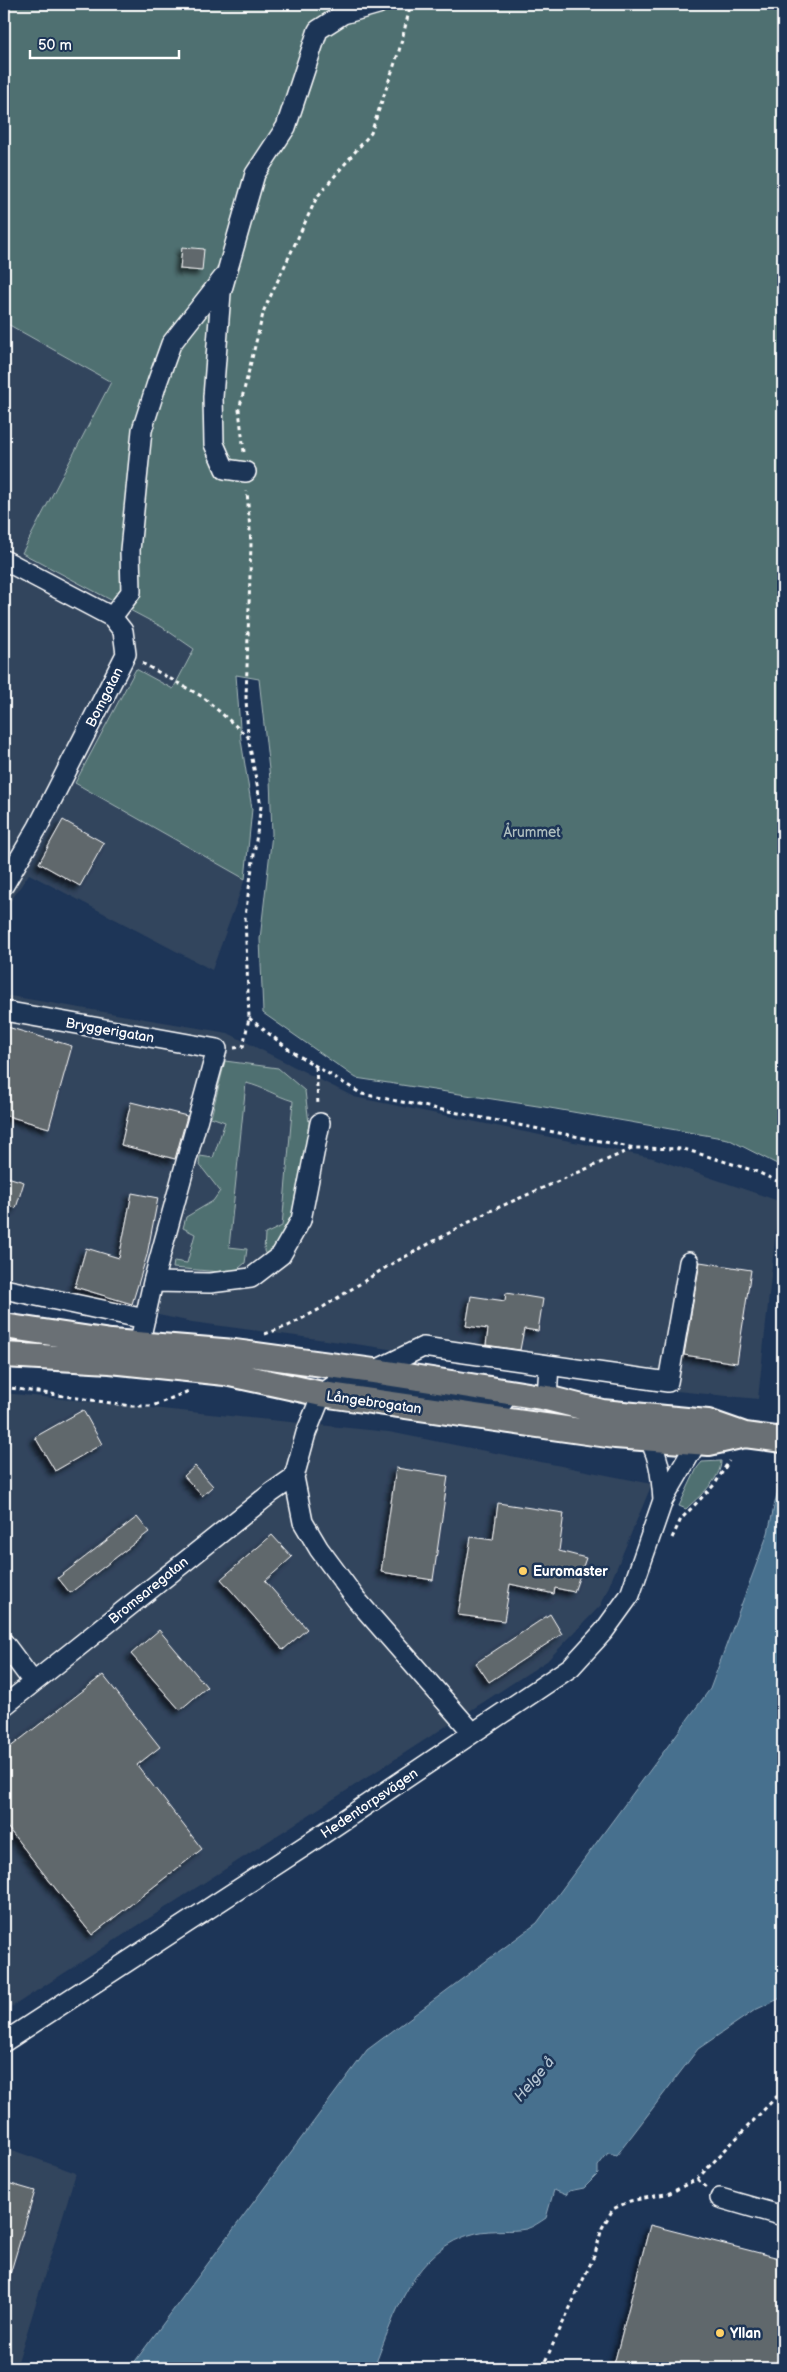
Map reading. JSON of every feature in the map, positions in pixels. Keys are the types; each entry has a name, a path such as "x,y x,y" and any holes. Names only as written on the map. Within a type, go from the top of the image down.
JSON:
{"main road":[{"name":"Långebrogatan","path":"4,1326 139,1345 236,1352 374,1371 547,1398 602,1412 708,1422 752,1436 783,1440"},
{"name":"Långebrogatan","path":"4,1355 110,1362 225,1373 322,1394 615,1436 709,1443 752,1436"}],"street":[{"path":"246,472 224,469 214,444 214,388 221,293 226,275 255,174 286,127 318,30 343,14 378,4"},
{"path":"4,560 112,617 132,592 130,550 142,430 170,344 226,275"},
{"name":"Bomgatan","path":"4,884 38,827 126,654 123,631 112,617"},
{"name":"Bryggerigatan","path":"4,1011 217,1049"},
{"path":"139,1345 153,1282 217,1049"},
{"path":"153,1282 210,1284 251,1278 281,1255 301,1220 320,1123"},
{"path":"374,1371 424,1347 668,1382 689,1262"},
{"path":"4,1289 145,1319"},
{"path":"547,1398 550,1365"},
{"path":"473,1733 436,1688 356,1599 319,1549 303,1522 294,1477 306,1433 322,1394 336,1384 351,1383 464,1398 602,1412"},
{"name":"Hedentorpsvägen","path":"634,1415 654,1446 661,1469 664,1500"},
{"name":"Hedentorpsvägen","path":"4,2042 308,1844 571,1667 604,1631 630,1595 664,1500 697,1442"},
{"name":"Bromsaregatan","path":"4,1706 271,1493 294,1477"},
{"path":"4,1643 33,1682"},
{"path":"720,2198 783,2216"}],"path":[{"path":"217,1049 243,1047 248,1018 245,916 261,806 248,737 246,698 251,544 239,410 264,310 317,197 371,133 399,51 411,4"},
{"path":"126,654 203,697 248,737"},
{"path":"248,1018 290,1051 362,1094 634,1148 684,1149 755,1171 777,1181 783,1180"},
{"path":"316,1066 320,1123"},
{"path":"261,1335 288,1326 320,1309 388,1266 488,1212 634,1148"},
{"path":"542,2368 595,2254 602,2228 613,2210 630,2201 670,2194 697,2179 783,2090"}],"shaded area":[{"path":"4,322 111,382 22,553 162,627 194,649 173,689 136,669 75,783 245,879 212,970 29,874 4,911"},
{"path":"4,995 228,1033 354,1097 653,1158 779,1201 758,1399 645,1388 369,1346 192,1322 4,1283"},
{"path":"4,1393 389,1432 652,1484 601,1605 547,1661 4,2012"},
{"path":"4,2147 76,2173 16,2368 4,2368"}],"green space":[{"name":"Årummet","path":"4,4 783,4 783,1163 777,1164 728,1139 544,1107 356,1078 263,1013 260,939 272,834 270,779 259,679 236,675 241,740 252,809 245,879 75,783 136,669 173,689 194,649 162,627 22,553 111,382 4,322"},
{"path":"225,1061 278,1068 305,1091 309,1123 296,1217 281,1243 266,1255 264,1251 265,1234 282,1226 293,1101 246,1083 229,1247 247,1249 245,1263 233,1273 173,1268 174,1261 187,1263 195,1234 183,1228 186,1217 213,1201 220,1191 199,1164 200,1156 213,1158 225,1122 211,1117"},
{"path":"721,1461 717,1475 708,1488 686,1509 679,1506 697,1468 702,1462"}],"water":[{"name":"Helge å","path":"783,1468 783,1997 755,2010 698,2049 617,2155 608,2153 598,2166 598,2174 584,2188 569,2191 566,2195 554,2190 546,2218 526,2229 476,2233 455,2241 437,2253 422,2268 409,2286 374,2368 130,2368 367,2050 537,1923 710,1689 768,1533"}],"building":[{"path":"182,247 204,249 202,271 180,269"},
{"path":"63,820 104,843 80,886 39,863"},
{"path":"4,1026 72,1046 49,1128 4,1115"},
{"path":"131,1102 187,1116 175,1159 121,1145"},
{"path":"4,1176 24,1182 16,1208 4,1205"},
{"path":"132,1193 158,1198 147,1255 132,1304 75,1287 86,1248 119,1258"},
{"path":"700,1262 751,1270 737,1363 684,1355"},
{"path":"506,1293 543,1299 538,1331 524,1329 520,1350 486,1345 488,1329 466,1326 471,1296 505,1301"},
{"path":"83,1410 102,1444 55,1471 35,1437"},
{"path":"195,1466 213,1486 202,1496 184,1476"},
{"path":"396,1468 448,1476 433,1580 381,1572"},
{"name":"Euromaster","path":"498,1503 564,1513 559,1551 586,1558 574,1592 555,1588 554,1594 510,1584 504,1621 458,1615 471,1537 493,1540"},
{"path":"137,1517 149,1532 70,1593 58,1578"},
{"path":"272,1535 292,1557 265,1581 307,1629 283,1650 221,1579"},
{"path":"550,1614 562,1634 489,1682 476,1663"},
{"path":"159,1630 207,1687 180,1710 131,1654"},
{"path":"103,1675 160,1747 137,1765 202,1849 92,1935 4,1823 4,1752"},
{"path":"4,2182 35,2191 8,2281 4,2280"},
{"path":"650,2225 783,2259 783,2368 613,2368"}],"place":[{"name":"Euromaster","path":"523,1571"},
{"name":"Yllan","path":"720,2333"}]}
